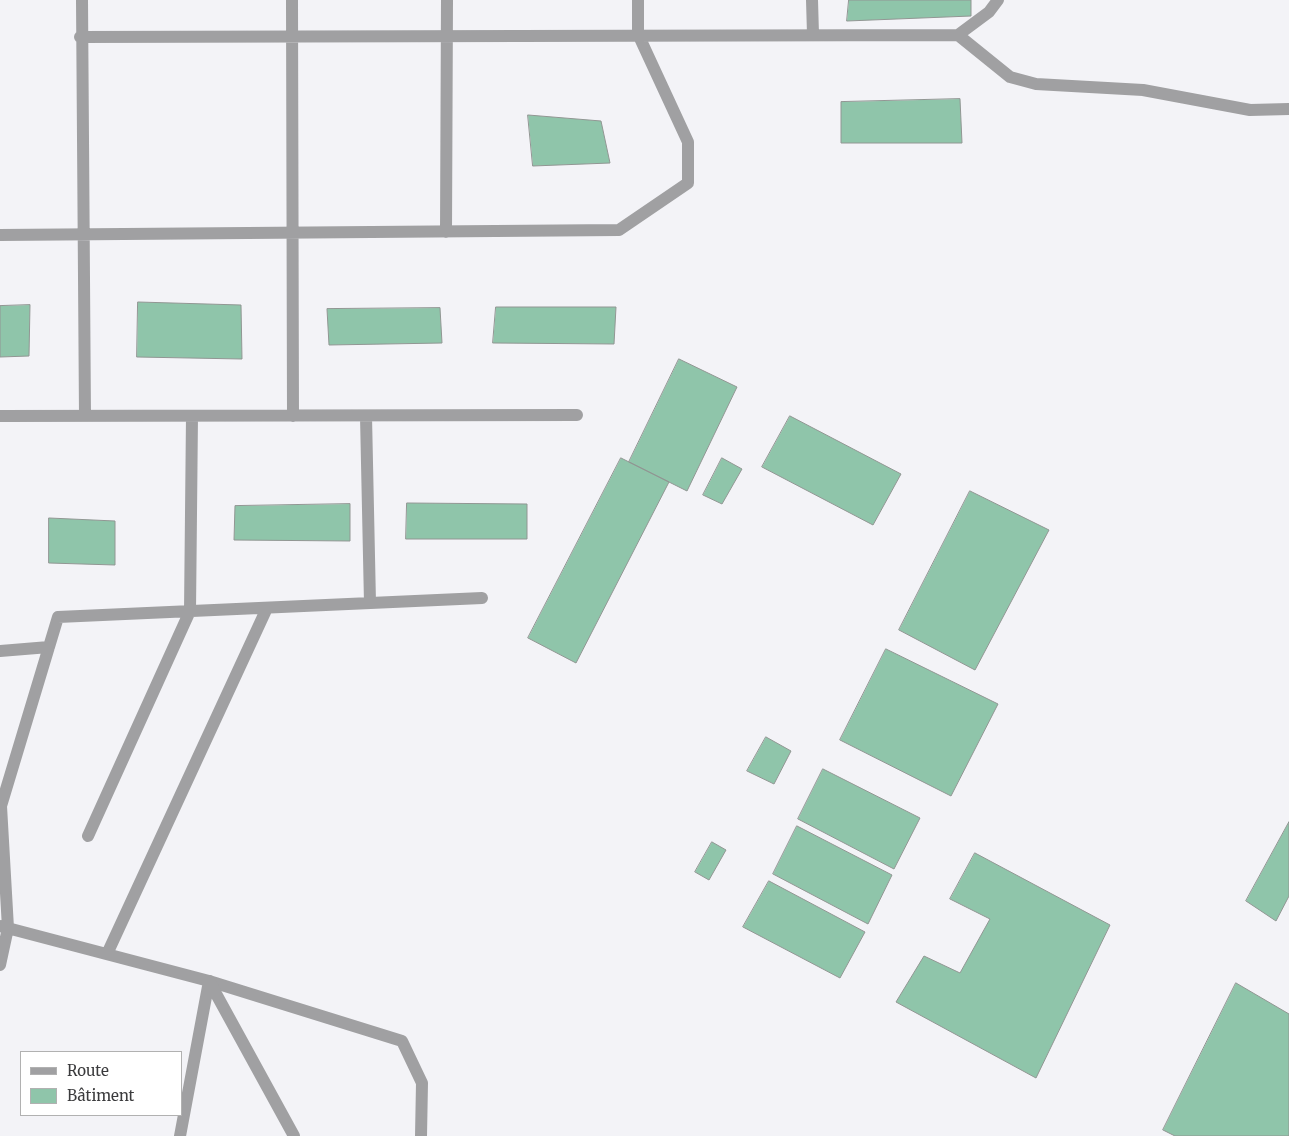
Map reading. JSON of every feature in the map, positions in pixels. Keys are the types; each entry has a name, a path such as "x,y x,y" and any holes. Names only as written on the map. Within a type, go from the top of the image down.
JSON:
{"street":[{"path":"82,0 80,37 84,416"},
{"path":"292,0 293,416"},
{"path":"446,232 447,0"},
{"path":"0,235 619,230 688,183 688,142 638,34 638,0"},
{"path":"812,0 813,34"},
{"path":"80,37 638,34 958,35 988,12 998,0"},
{"path":"958,35 1010,77 1036,84 1144,90 1250,110 1289,109"},
{"path":"0,416 577,415"},
{"path":"88,836 190,611 192,416"},
{"path":"366,416 370,603"},
{"path":"0,965 4,927 1,806 58,617 482,598"},
{"path":"107,954 267,608"},
{"path":"0,651 49,647"},
{"path":"4,927 210,981 402,1041 422,1083 421,1136"},
{"path":"180,1136 210,981"},
{"path":"210,981 294,1136"}],"building":[{"path":"849,0 971,0 971,16 847,21"},
{"path":"960,99 962,143 841,143 841,102"},
{"path":"528,115 601,121 610,163 533,166"},
{"path":"138,302 241,305 242,359 137,357"},
{"path":"30,305 29,356 0,357 0,306"},
{"path":"496,307 616,307 614,344 493,343"},
{"path":"440,308 442,343 329,345 327,309"},
{"path":"679,359 737,387 687,491 629,462"},
{"path":"790,416 901,474 873,525 762,467"},
{"path":"621,458 669,482 576,663 528,638"},
{"path":"722,458 742,469 722,504 703,495"},
{"path":"970,491 1049,530 975,670 899,630"},
{"path":"407,503 527,504 527,539 406,539"},
{"path":"350,504 350,541 234,540 235,506"},
{"path":"49,518 115,521 115,565 49,563"},
{"path":"886,649 998,704 951,796 840,740"},
{"path":"766,737 791,751 774,784 747,771"},
{"path":"823,769 920,818 894,869 798,819"},
{"path":"1289,822 1289,896 1276,921 1246,901"},
{"path":"797,826 892,875 868,924 773,874"},
{"path":"712,842 726,850 709,880 695,872"},
{"path":"975,853 1110,925 1036,1078 896,1002 924,956 960,973 990,919 950,899"},
{"path":"769,881 865,932 840,978 743,927"},
{"path":"1236,983 1289,1014 1289,1136 1175,1136 1163,1130"}]}
